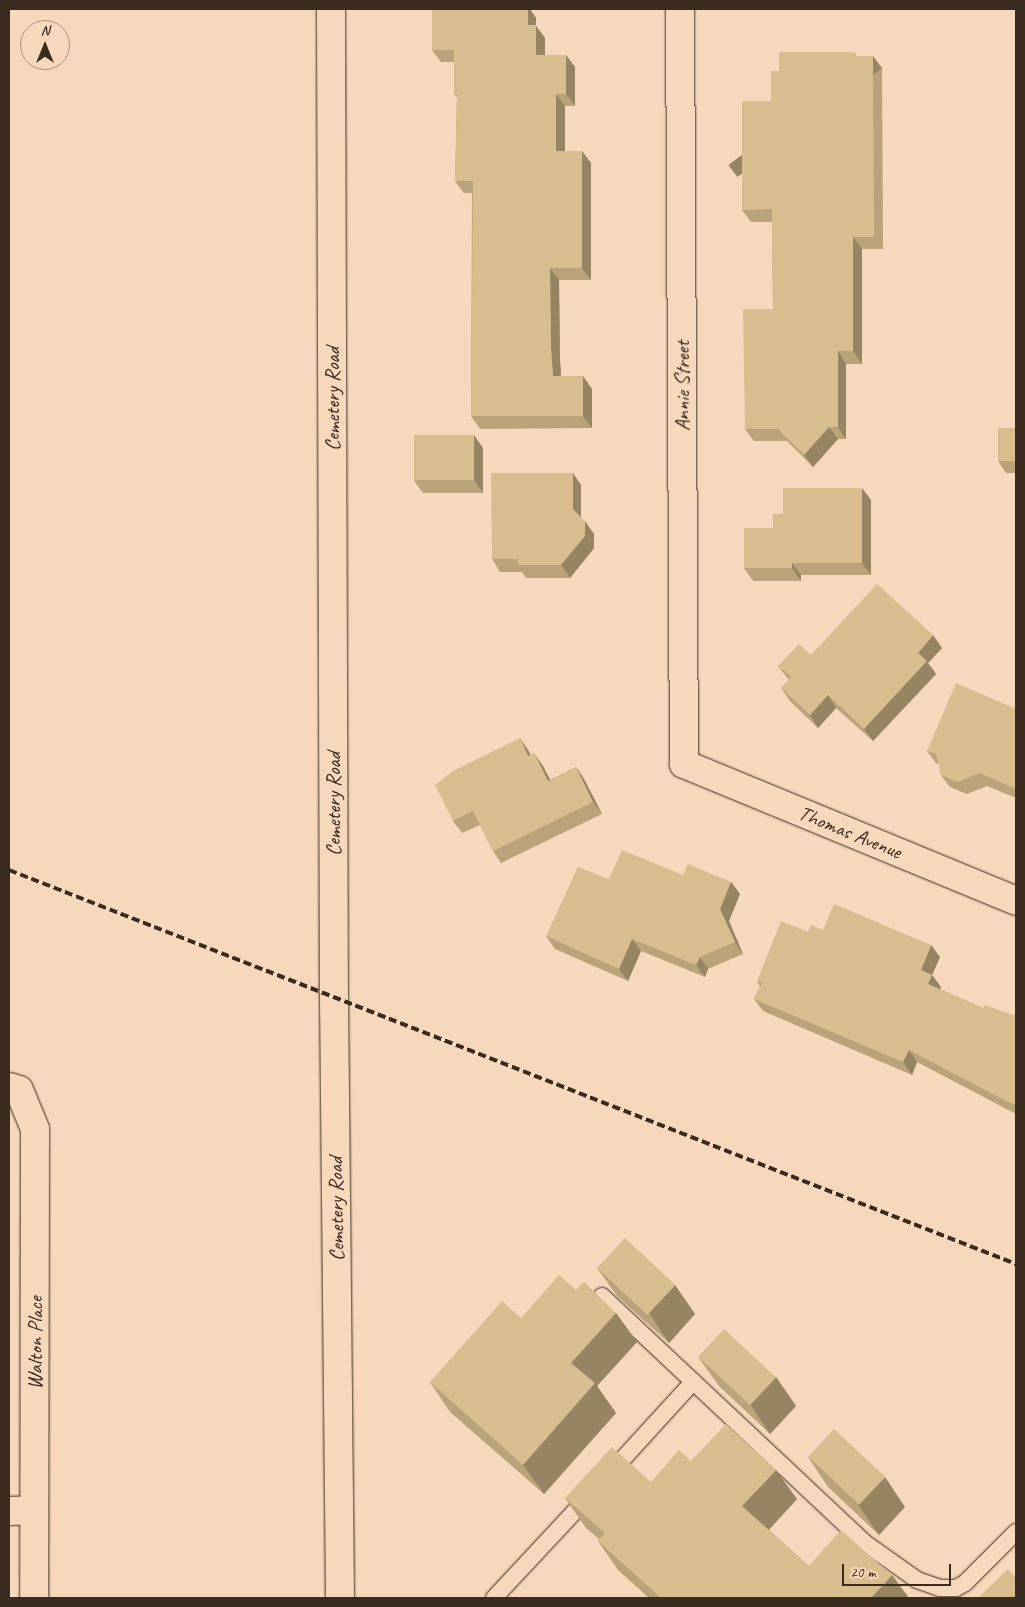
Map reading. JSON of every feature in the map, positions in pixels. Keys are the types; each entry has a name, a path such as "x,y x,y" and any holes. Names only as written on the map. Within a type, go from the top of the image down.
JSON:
{"street":[{"name":"Cemetery Road","path":"331,9 334,997 340,1598"},
{"name":"Annie Street","path":"680,9 684,764"},
{"name":"Thomas Avenue","path":"684,764 1016,901"},
{"name":"Walton Place","path":"14,1088 35,1129 22,1511 34,1598"}],"lane":[{"path":"602,1296 865,1543 917,1580 945,1593 956,1588 964,1584 1016,1532"},
{"path":"494,1598 693,1382"}],"building":[{"path":"432,9 528,9 528,25 536,25 536,55 566,55 566,94 556,94 556,151 582,151 582,268 550,268 551,348 553,376 583,376 583,416 471,416 473,181 455,181 457,94 454,94 454,50 432,50"},
{"path":"779,52 854,52 854,56 873,56 874,237 853,237 853,351 838,351 838,427 829,427 804,455 778,429 745,429 743,309 773,309 772,209 742,210 742,101 771,101 771,71 779,71"},
{"path":"998,428 1016,428 1016,461 998,461"},
{"path":"414,435 474,435 474,480 414,480"},
{"path":"491,473 573,473 573,509 585,521 585,536 561,565 518,565 518,559 492,559"},
{"path":"783,488 862,488 862,563 792,563 792,568 744,568 744,528 773,528 773,514 783,514"},
{"path":"877,584 933,635 918,653 927,661 864,729 828,695 810,715 781,688 791,677 778,666 799,644 811,655"},
{"path":"956,683 1016,709 1016,789 979,773 958,782 941,775 936,754 927,751"},
{"path":"520,738 528,756 534,753 548,781 576,767 593,802 493,851 473,811 453,821 435,785 453,771"},
{"path":"622,850 683,875 688,864 731,882 720,909 735,942 700,957 696,965 632,939 619,969 546,936 578,867 609,879"},
{"path":"834,904 931,945 921,970 932,975 928,984 983,1008 985,1005 1016,1016 1016,1105 909,1050 903,1062 754,999 762,983 757,981 781,921 808,932 811,925 823,930"},
{"path":"625,1238 675,1285 648,1315 597,1268"},
{"path":"559,1275 576,1290 584,1282 616,1313 571,1363 595,1383 523,1465 430,1382 502,1301 521,1318"},
{"path":"724,1329 776,1377 750,1405 698,1357"},
{"path":"726,1424 776,1470 742,1506 809,1566 841,1530 892,1575 871,1598 661,1598 598,1541 605,1533 565,1498 612,1447 651,1482 679,1450 691,1461"},
{"path":"834,1429 885,1477 859,1505 808,1457"},
{"path":"1008,1569 1016,1578 1016,1598 978,1598"}],"railway":[{"path":"9,870 1016,1264"}]}
